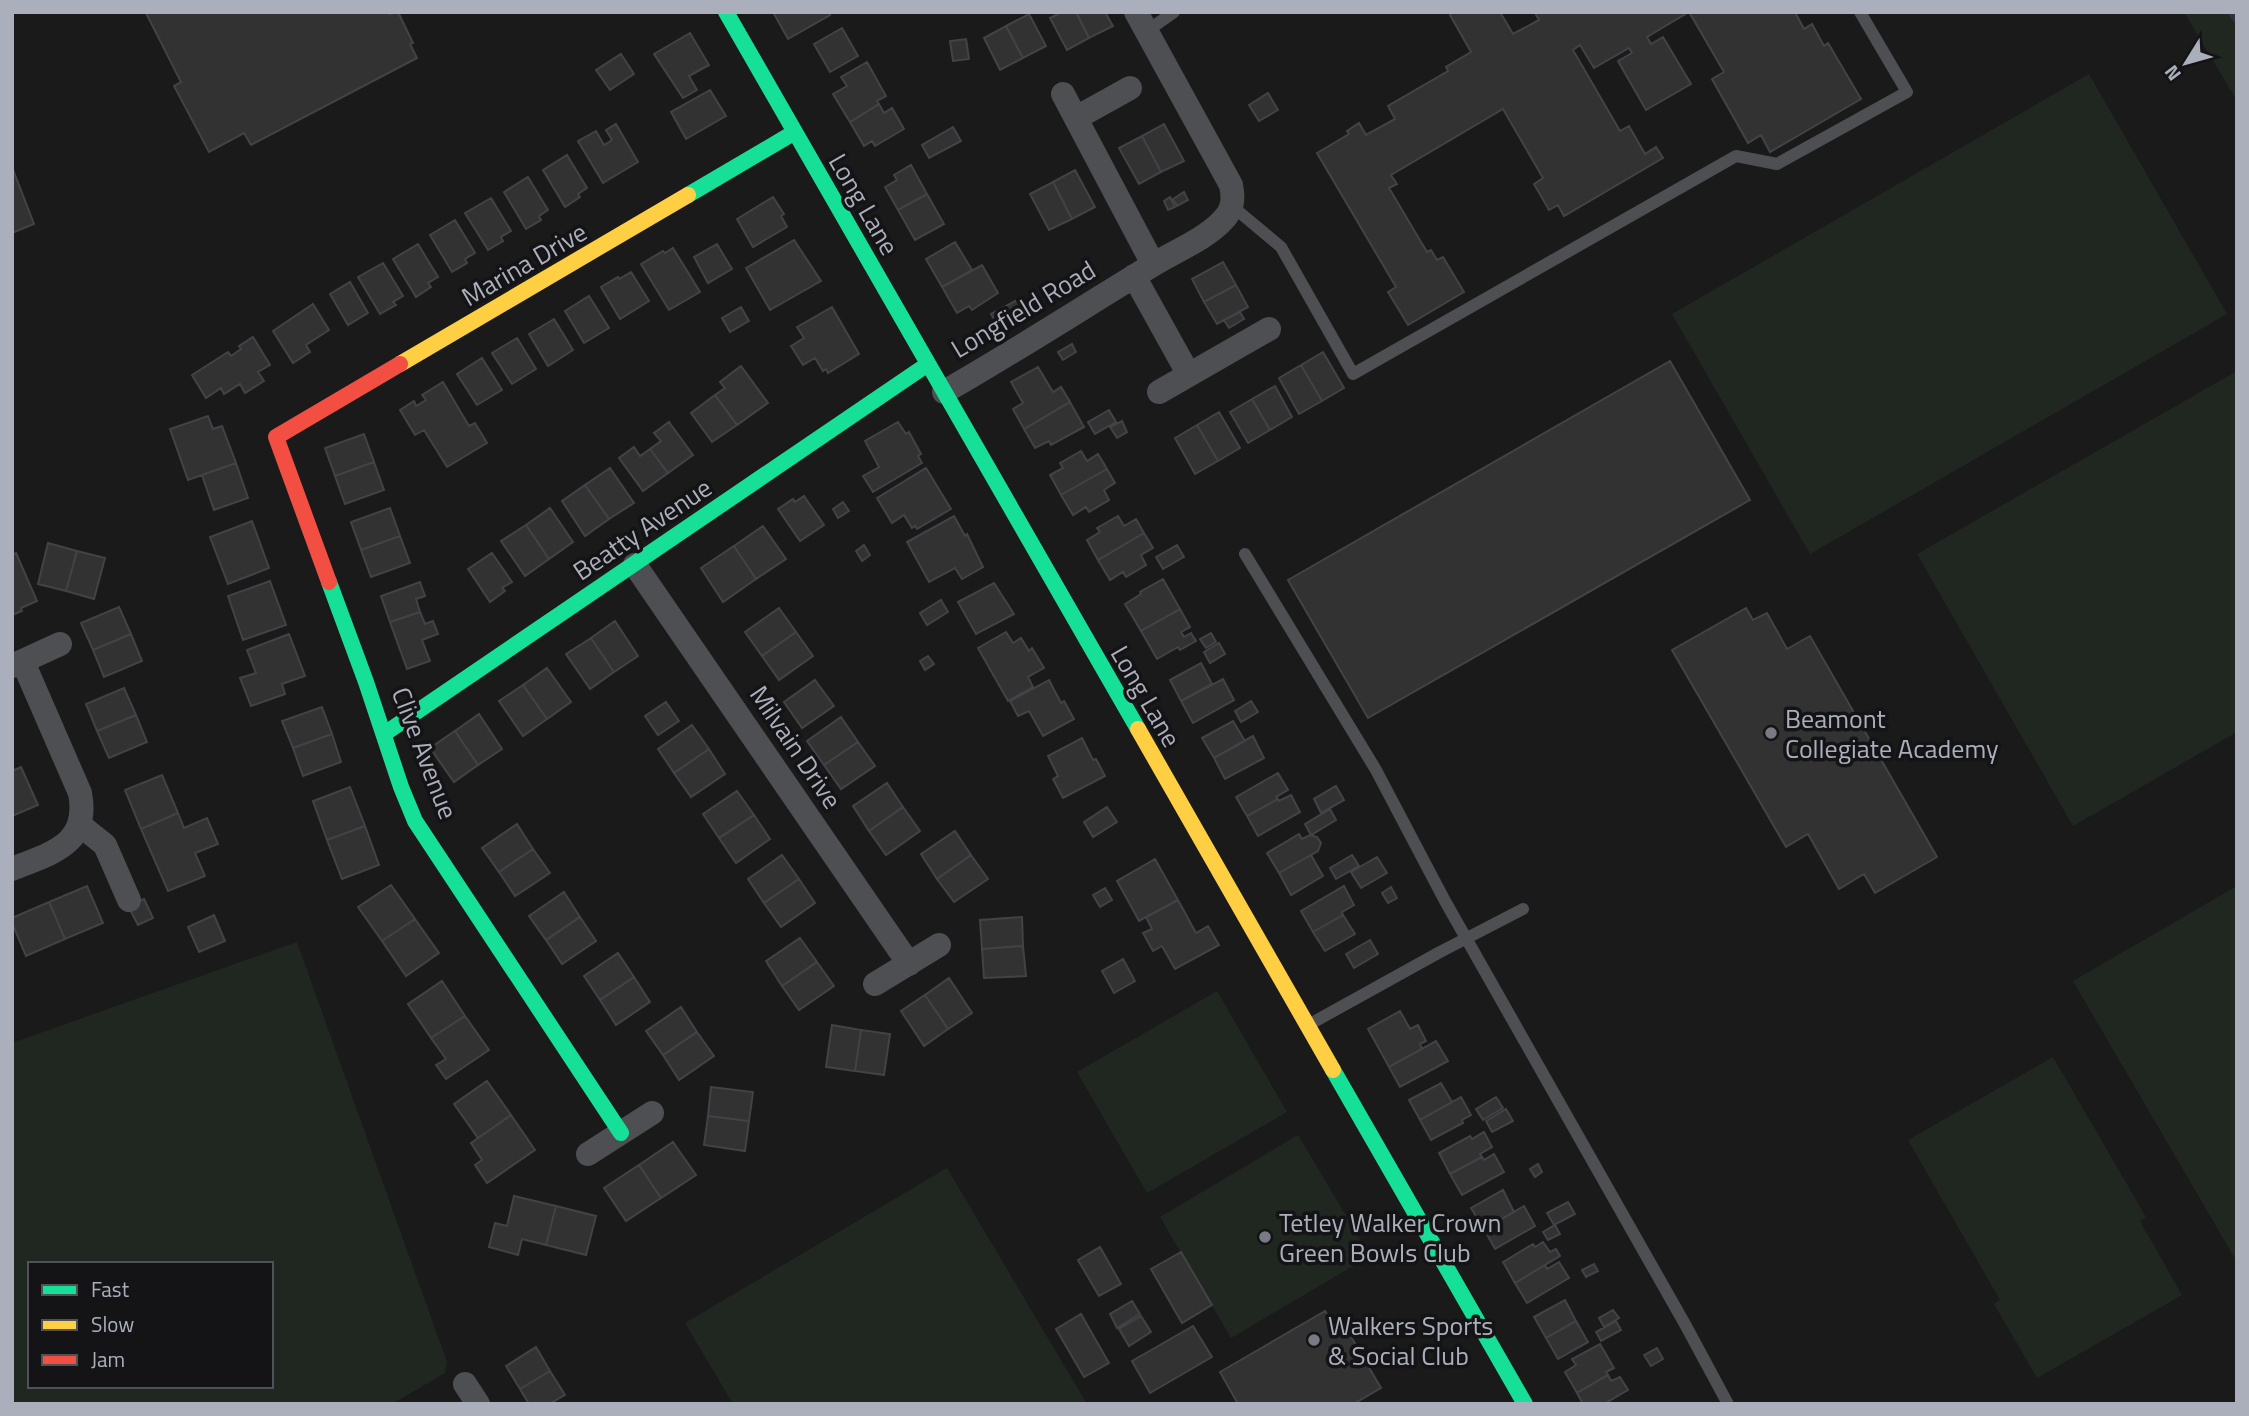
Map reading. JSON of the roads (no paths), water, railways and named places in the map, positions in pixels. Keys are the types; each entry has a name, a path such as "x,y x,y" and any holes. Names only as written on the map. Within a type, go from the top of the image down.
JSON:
{"street":[{"name":"Long Lane","path":"726,12 1525,1404"},
{"path":"1142,22 1231,185 1234,196 1232,206"},
{"path":"1076,118 1130,88"},
{"name":"Longfield Road","path":"1063,94 1189,375"},
{"name":"Marina Drive","path":"276,437 795,132"},
{"name":"Longfield Road","path":"944,392 1214,229 1226,218 1232,206"},
{"path":"1159,392 1269,329"},
{"name":"Beatty Avenue","path":"384,734 928,364"},
{"name":"Clive Avenue","path":"276,437 401,787 422,831 621,1133"},
{"name":"Milvain Drive","path":"635,565 909,964"},
{"path":"12,869 67,844 80,825 80,793 18,664 60,644"},
{"path":"80,825 105,845 129,900"},
{"path":"874,985 939,945"},
{"path":"588,1154 652,1113"}],"lane":[{"path":"1142,22 1174,12"},
{"path":"1232,206 1281,247 1353,374 1736,156 1777,164 1907,92 1860,12"},
{"path":"1245,554 1376,770 1467,940 1728,1404"},
{"path":"1307,1026 1523,909"}],"waterway":[{"path":"2232,12 2237,19"}],"place":[{"name":"Beamont Collegiate Academy","path":"1771,733"},
{"name":"Tetley Walker Crown Green Bowls Club","path":"1265,1237"},
{"name":"Walkers Sports & Social Club","path":"1314,1340"}]}
